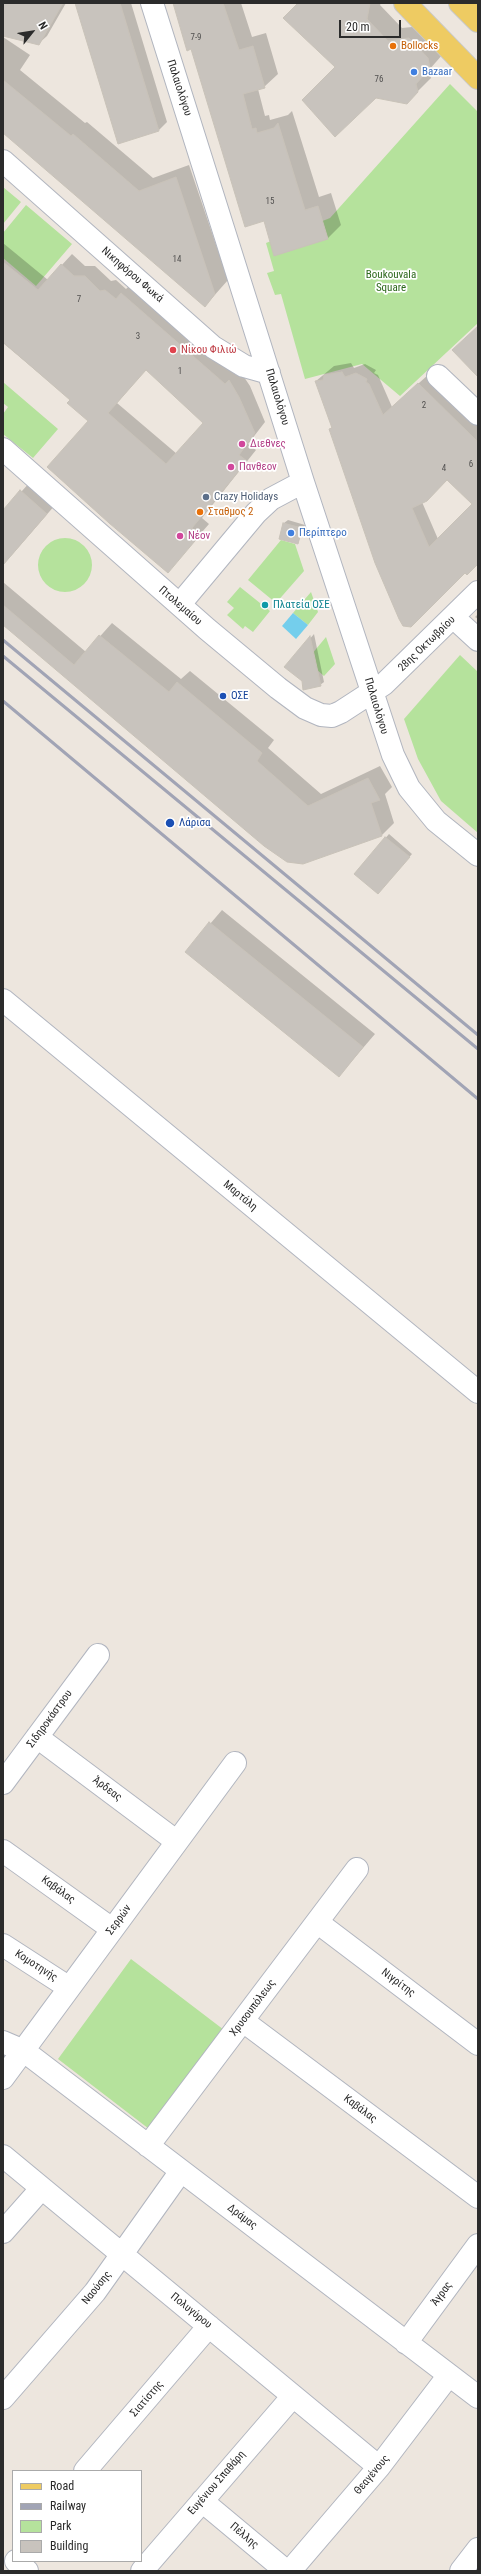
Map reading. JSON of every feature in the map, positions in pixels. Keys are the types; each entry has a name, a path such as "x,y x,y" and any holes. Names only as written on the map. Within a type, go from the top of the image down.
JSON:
{"main road":[{"path":"405,3 478,78"},
{"path":"460,3 478,21"}],"street":[{"name":"Παλαιολόγου","path":"152,3 303,482 393,755 409,788 436,821 478,855"},
{"name":"Νικηφόρου Φωκά","path":"3,161 213,347 244,366 269,372"},
{"path":"438,376 478,414"},
{"name":"Πτολεμαίου","path":"3,449 278,688 312,712 332,716 373,693"},
{"path":"180,604 256,513 271,499 303,482"},
{"name":"28ης Οκτωβρίου","path":"373,693 410,661 478,592"},
{"path":"454,617 478,640"},
{"name":"Μαρτάλη","path":"3,1000 478,1392"},
{"name":"Σιδηροκάστρου","path":"3,1783 98,1655"},
{"name":"Άρδεας","path":"37,1737 176,1840"},
{"name":"Σερρών","path":"3,2078 176,1840 235,1763"},
{"name":"Καβάλας","path":"3,1851 112,1929"},
{"name":"Χρυσουπόλεως","path":"148,2146 357,1869"},
{"name":"Νιγρίτης","path":"317,1922 478,2044"},
{"name":"Κομοτηνής","path":"3,1945 68,1987"},
{"name":"Καβάλας","path":"243,2021 478,2197"},
{"name":"Δράμας","path":"3,2042 24,2051 478,2397"},
{"name":"Πολυγύρου","path":"3,2156 379,2467"},
{"name":"Ναούσης","path":"3,2398 95,2292 123,2256 181,2171"},
{"path":"3,2232 41,2188"},
{"name":"Άγρας","path":"406,2343 478,2245"},
{"name":"Σιατίστης","path":"86,2470 209,2326"},
{"name":"Θεαγένους","path":"290,2571 379,2467 449,2376"},
{"name":"Ευγένιου Σπαθάρη","path":"142,2571 293,2396"},
{"name":"Πέλλης","path":"202,2501 286,2571"},
{"path":"461,2571 478,2549"}],"green space":[{"name":"Boukouvala Square","path":"450,84 478,112 478,323 400,396 362,364 305,379 281,294 275,295 267,273 274,271 266,243 330,218"},
{"path":"3,187 21,202 3,224"},
{"path":"26,205 72,244 36,286 3,258 3,233"},
{"path":"3,382 58,429 33,458 3,434 3,414 8,407 3,403"},
{"path":"65,538 75,540 84,546 90,555 92,565 90,575 84,584 75,590 65,592 55,590 46,584 40,575 38,565 40,555 46,546 55,540"},
{"path":"281,540 295,544 304,571 276,603 248,580"},
{"path":"240,587 270,611 253,632 245,626 243,629 227,615 234,608 227,602"},
{"path":"311,592 318,612 308,625 293,613"},
{"path":"326,637 335,664 324,676 309,663 296,673"},
{"path":"460,655 478,672 478,833 441,801 418,759 404,719"},
{"path":"131,1959 228,2033 153,2132 58,2059"}],"water":[{"path":"293,613 308,625 296,639 282,626"}],"building":[{"path":"3,3 63,3 39,45 3,36"},
{"path":"75,3 120,3 159,131 118,144"},
{"path":"173,3 223,3 239,50 253,46 265,88 243,94 252,129 256,128 257,133 274,128 278,123 305,210 318,206 328,239 274,256 264,221 245,227 191,49 187,51"},
{"path":"298,3 370,3 367,19 388,41 409,38 428,58 430,68 416,84 418,92 407,104 376,98 335,137 302,100 335,67 283,18"},
{"path":"3,80 71,136 73,134 139,191 176,177 215,294 205,307 3,133"},
{"path":"3,262 38,290 61,264 74,276 85,276 100,291 105,290 116,299 121,293 225,384 229,380 239,397 255,433 239,455 247,461 192,528 200,535 168,573 109,523 47,467 88,421 67,403 70,400 3,342","holes":["146,370 203,423 166,464 108,413"]},
{"path":"478,326 478,377 452,350"},
{"path":"342,372 345,377 356,373 367,379 366,382 369,384 383,415 418,383 478,442 478,564 467,575 465,573 411,627 403,626 399,619 375,563 329,429 332,428 315,381 323,380 324,375","holes":["447,480 472,504 429,547 412,508 427,501"]},
{"path":"20,490 47,514 3,565 3,510"},
{"name":"Περίπτερο","path":"283,523 302,528 298,544 279,539"},
{"path":"3,605 74,665 99,635 169,692 177,682 262,753 257,761 308,806 368,778 380,800 371,803 382,836 303,864 287,862 264,846 3,625"},
{"path":"310,636 321,686 303,690 302,681 284,667"},
{"path":"385,837 410,857 378,894 354,874"},
{"path":"209,922 363,1047 339,1077 185,952"}],"railway":[{"path":"3,640 478,1035"},
{"path":"3,656 478,1049"},
{"path":"3,701 478,1099"}],"place":[{"name":"Bollocks","path":"393,46"},
{"name":"Bazaar","path":"414,72"},
{"name":"Νίκου Φιλιώ","path":"173,350"},
{"name":"Διεθνες","path":"242,444"},
{"name":"Πανθεον","path":"231,467"},
{"name":"Crazy Holidays","path":"206,497"},
{"name":"Σταθμος 2","path":"200,512"},
{"name":"Περίπτερο","path":"291,533"},
{"name":"Νέον","path":"180,536"},
{"name":"Πλατεία ΟΣΕ","path":"265,605"},
{"name":"ΟΣΕ","path":"223,696"},
{"name":"Λάρισα","path":"170,823"}]}
